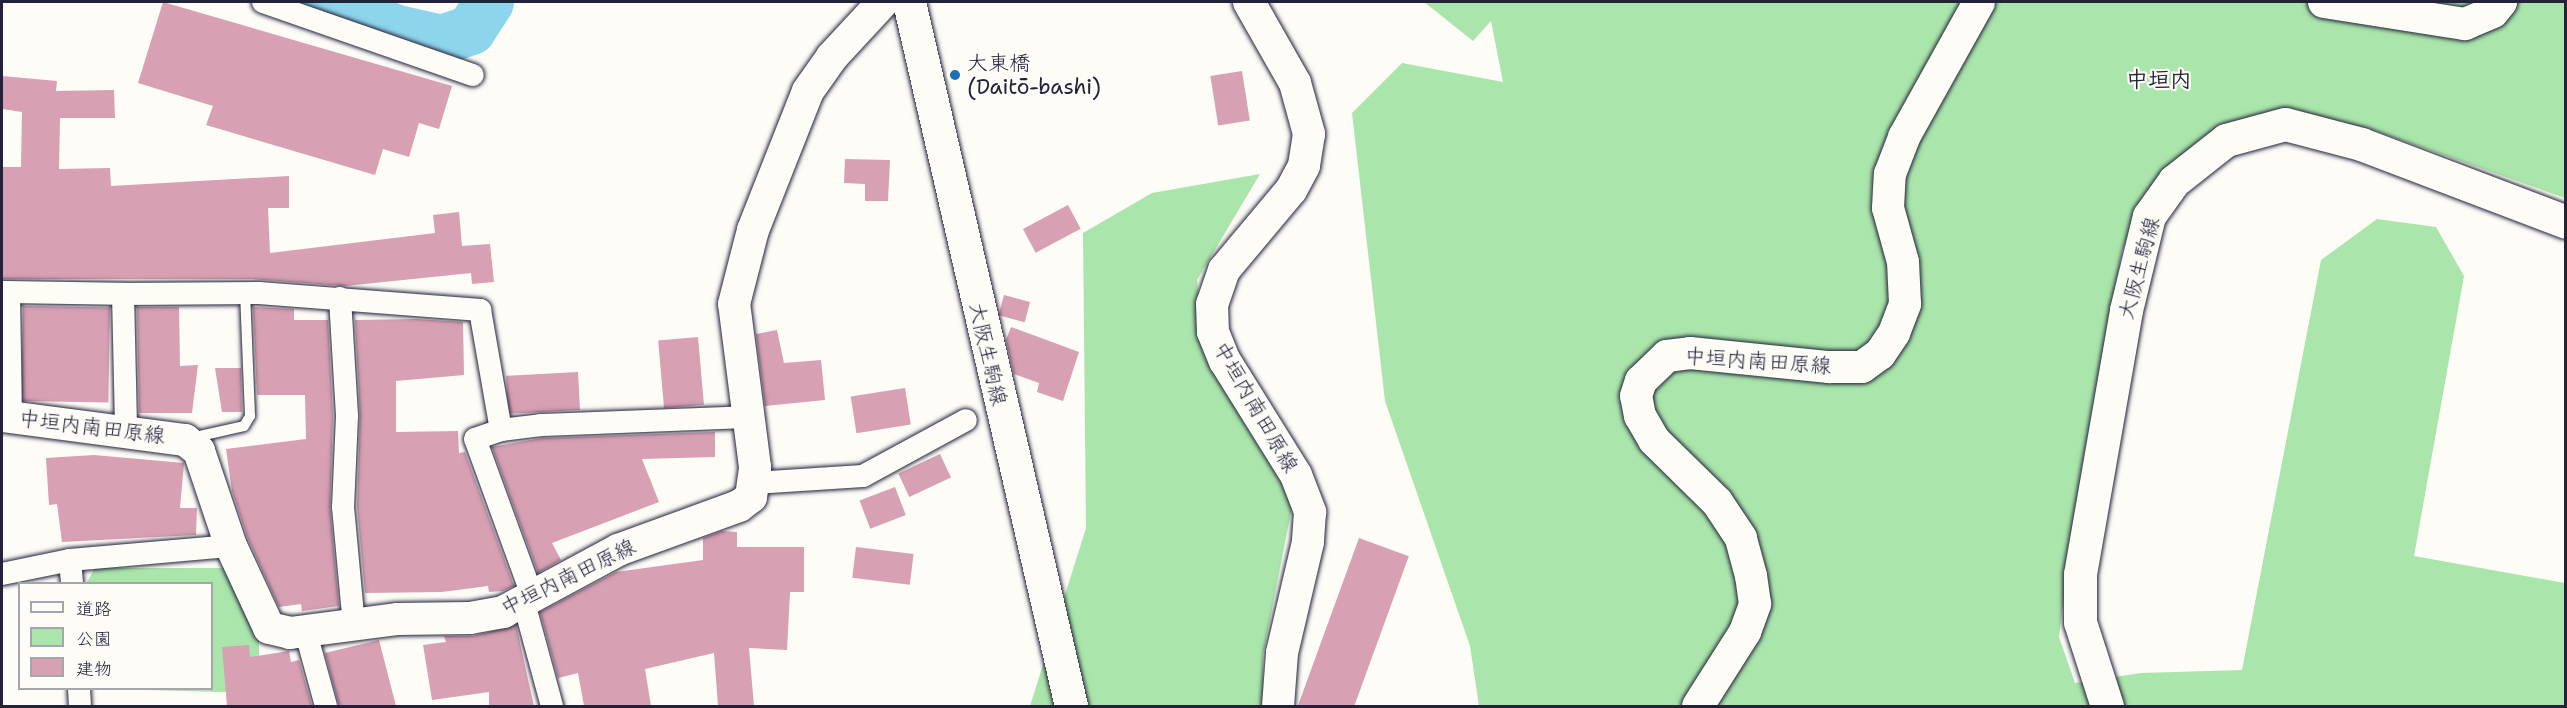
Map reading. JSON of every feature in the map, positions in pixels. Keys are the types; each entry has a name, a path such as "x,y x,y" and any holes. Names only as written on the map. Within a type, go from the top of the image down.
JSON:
{"main road":[{"path":"754,483 734,304 753,230 808,91 832,57 884,2"},
{"name":"大阪生駒線","path":"909,2 1071,706"},
{"name":"中垣内南田原線","path":"1249,2 1294,83 1309,134 1304,166 1291,190 1224,270 1212,304 1213,332 1225,361 1296,475 1310,512 1308,542 1282,653 1278,706"},
{"name":"中垣内南田原線","path":"1698,706 1745,632 1755,604 1751,576 1741,538 1717,502 1654,440 1640,416 1636,396 1641,381 1667,356 1690,353 1829,367 1862,367 1880,354 1894,333 1905,304 1903,262 1888,208 1890,174 1904,137 1979,2"},
{"path":"2324,2 2465,24 2493,12 2501,2"},
{"name":"大阪生駒線","path":"2107,706 2080,622 2080,574 2126,310 2149,216 2174,181 2226,140 2285,124 2361,144 2565,222"},
{"name":"中垣内南田原線","path":"6,416 126,429 185,440 199,452 231,546 269,628 306,633 398,619 470,618 503,612 529,600 579,568 618,550 740,506 751,497 754,483"}],"street":[{"path":"263,2 473,75"},
{"path":"6,416 5,293 245,293 340,298 480,310 501,430"},
{"path":"123,294 126,429"},
{"path":"340,298 347,416 343,507 354,626"},
{"path":"552,706 529,600 475,439 501,430 748,417"},
{"path":"754,483 863,476 966,420"},
{"path":"2,574 70,560 231,546"},
{"path":"70,560 72,582"},
{"path":"306,633 326,706"},
{"path":"79,690 80,706"}],"lane":[{"path":"185,440 244,426 250,416 245,293"}],"green space":[{"path":"1424,2 2565,2 2565,198 2367,128 2286,111 2150,190 2122,251 2071,536 2059,637 2075,683 2141,673 2242,670 2321,260 2377,219 2436,227 2464,276 2414,556 2565,583 2565,706 1479,706 1470,646 1385,401 1352,113 1402,63 1503,82 1491,21 1473,41"},
{"path":"1260,174 1197,280 1204,343 1293,502 1263,655 1263,706 1030,706 1086,528 1083,233 1152,193"},
{"path":"95,568 229,568 259,624 259,693 146,690 213,690 213,582 87,582"}],"building":[{"path":"163,2 452,86 439,129 419,123 409,157 383,149 375,175 206,125 213,106 138,83"},
{"path":"1242,71 1250,120 1218,125 1210,76"},
{"path":"2,76 57,81 56,91 114,90 115,118 60,118 59,169 110,168 111,186 289,176 289,208 268,208 270,253 435,233 433,215 459,212 462,246 490,244 494,282 472,284 471,273 345,286 252,279 2,279 2,167 21,167 22,112 2,109"},
{"path":"845,159 890,160 888,201 865,201 865,184 844,183"},
{"path":"1068,205 1081,229 1036,253 1023,229"},
{"path":"1004,295 1030,302 1025,322 999,315"},
{"path":"23,306 110,308 108,403 21,401"},
{"path":"137,307 179,307 180,366 198,365 192,413 139,413"},
{"path":"253,307 294,309 294,320 328,320 333,416 330,508 339,606 302,611 301,604 279,607 248,539 232,491 226,449 306,439 305,395 257,395"},
{"path":"416,319 463,322 464,375 396,381 396,432 458,431 459,453 465,452 514,586 503,591 489,592 488,586 442,592 365,593 357,507 360,416 355,320"},
{"path":"1011,327 1079,352 1063,401 1037,392 1039,383 1014,374 1006,340"},
{"path":"777,330 784,363 821,360 825,400 765,406 756,334"},
{"path":"698,337 704,405 664,408 658,340"},
{"path":"215,368 241,368 242,412 222,412"},
{"path":"578,372 580,410 508,414 506,376"},
{"path":"905,388 911,425 856,433 851,397"},
{"path":"715,432 715,457 642,459 659,502 552,543 561,560 538,573 492,447 542,438"},
{"path":"940,454 951,478 909,497 898,473"},
{"path":"94,455 184,463 180,508 197,508 196,535 62,542 57,504 49,505 46,458"},
{"path":"895,487 906,515 870,529 860,501"},
{"path":"722,531 737,532 737,547 804,547 804,592 790,592 787,650 749,648 754,706 718,706 714,653 645,669 651,706 584,706 578,673 558,678 540,612 616,572 703,560 703,538"},
{"path":"1359,538 1409,556 1354,706 1298,705"},
{"path":"856,547 914,554 910,585 852,578"},
{"path":"516,625 534,706 489,706 489,692 432,700 423,645 446,642 444,636 473,636"},
{"path":"379,640 396,706 339,706 325,653"},
{"path":"249,645 250,657 289,651 291,662 299,660 312,706 227,706 222,647"}],"waterway":[{"path":"327,2 397,30 442,40 471,30 489,2"}],"place":[{"name":"大東橋 (Daitō-bashi)","path":"955,75"}],"district":[{"name":"中垣内","path":"2159,80"}]}
